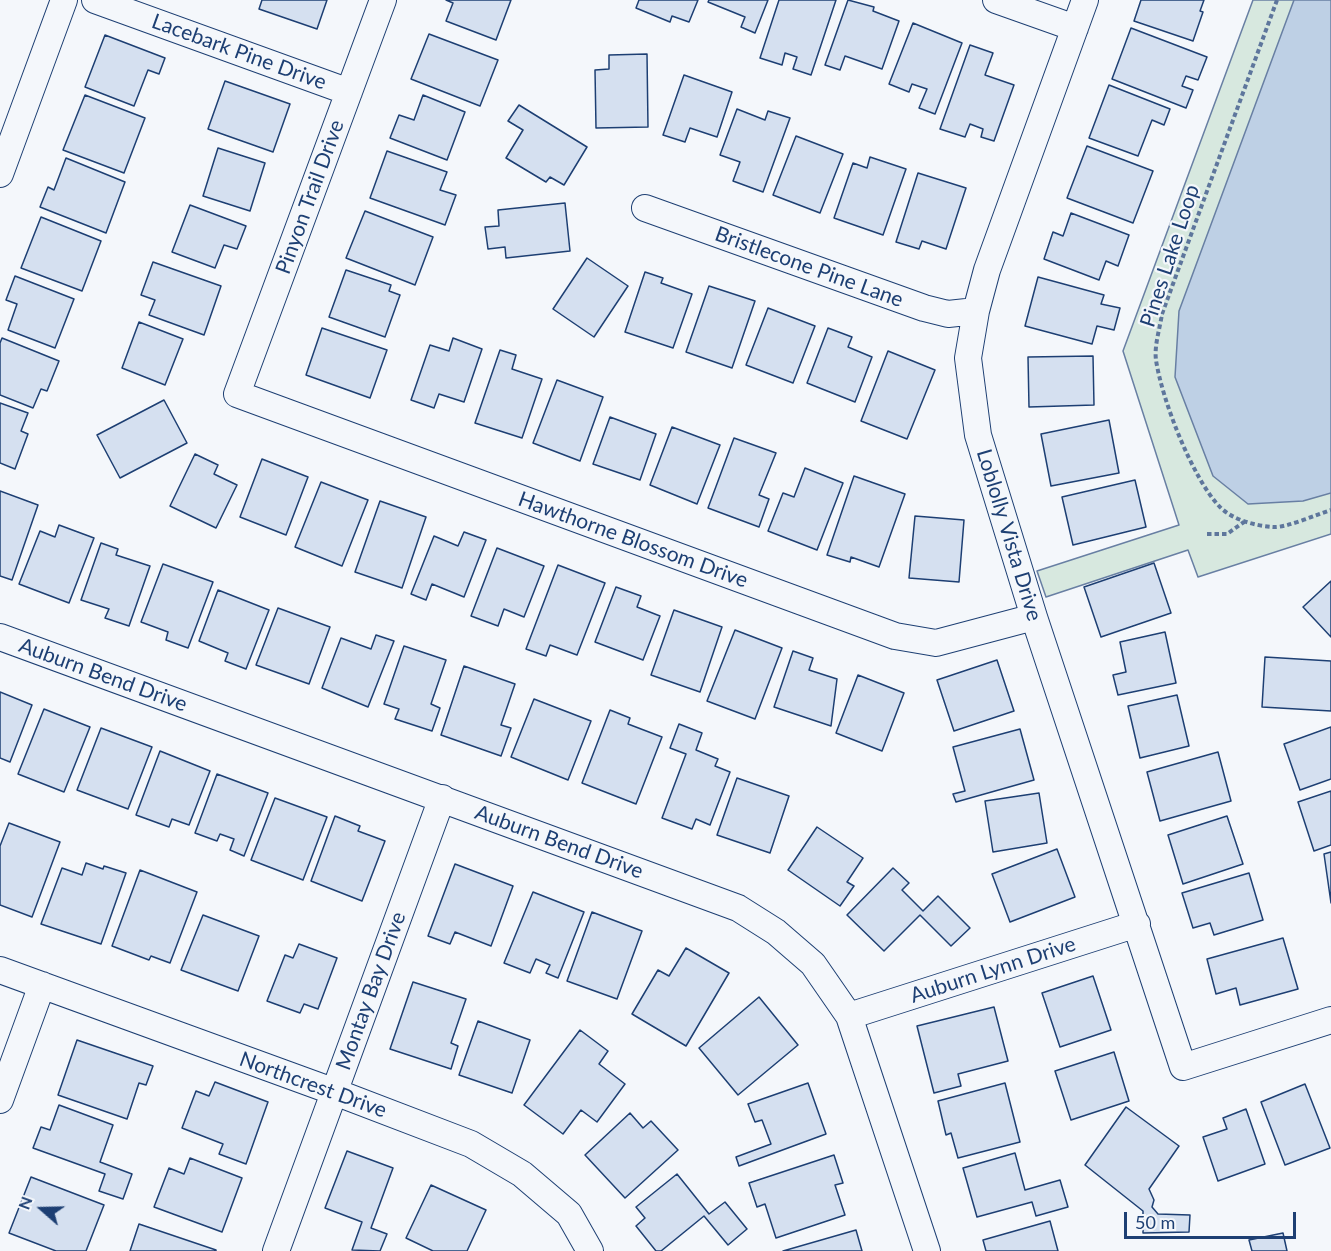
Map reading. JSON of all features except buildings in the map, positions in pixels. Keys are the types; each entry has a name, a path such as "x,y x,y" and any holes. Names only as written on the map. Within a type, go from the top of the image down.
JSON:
{"street":[{"path":"0,174 64,0"},
{"name":"Lacebark Pine Drive","path":"95,0 349,92"},
{"name":"Pinyon Trail Drive","path":"237,394 383,0"},
{"path":"996,0 1075,28"},
{"name":"Loblolly Vista Drive","path":"1085,0 987,270 976,311 968,358 978,435 1034,617 1183,1067 1331,1020"},
{"name":"Bristlecone Pine Lane","path":"645,208 924,308 948,314 976,311"},
{"name":"Hawthorne Blossom Drive","path":"237,394 895,636 936,643 1034,617"},
{"name":"Auburn Bend Drive","path":"0,637 738,908 776,932 813,964 849,1016 927,1251"},
{"name":"Montay Bay Drive","path":"276,1251 442,798"},
{"name":"Auburn Lynn Drive","path":"849,1016 1137,924"},
{"name":"Northcrest Drive","path":"0,970 471,1144 522,1174 569,1214 591,1251"},
{"path":"0,1100 42,985"}],"path":[{"name":"Pines Lake Loop","path":"1277,0 1162,314 1155,357 1165,396 1182,440 1201,482 1220,508 1245,522 1276,528 1331,510"},
{"path":"1207,534 1227,534 1245,522"}],"shaded area":[{"path":"1253,0 1331,0 1331,534 1198,577 1188,550 1046,597 1037,571 1179,525 1123,351"}],"water":[{"path":"1294,0 1331,0 1331,493 1303,501 1248,504 1213,476 1175,377 1179,311"}]}
